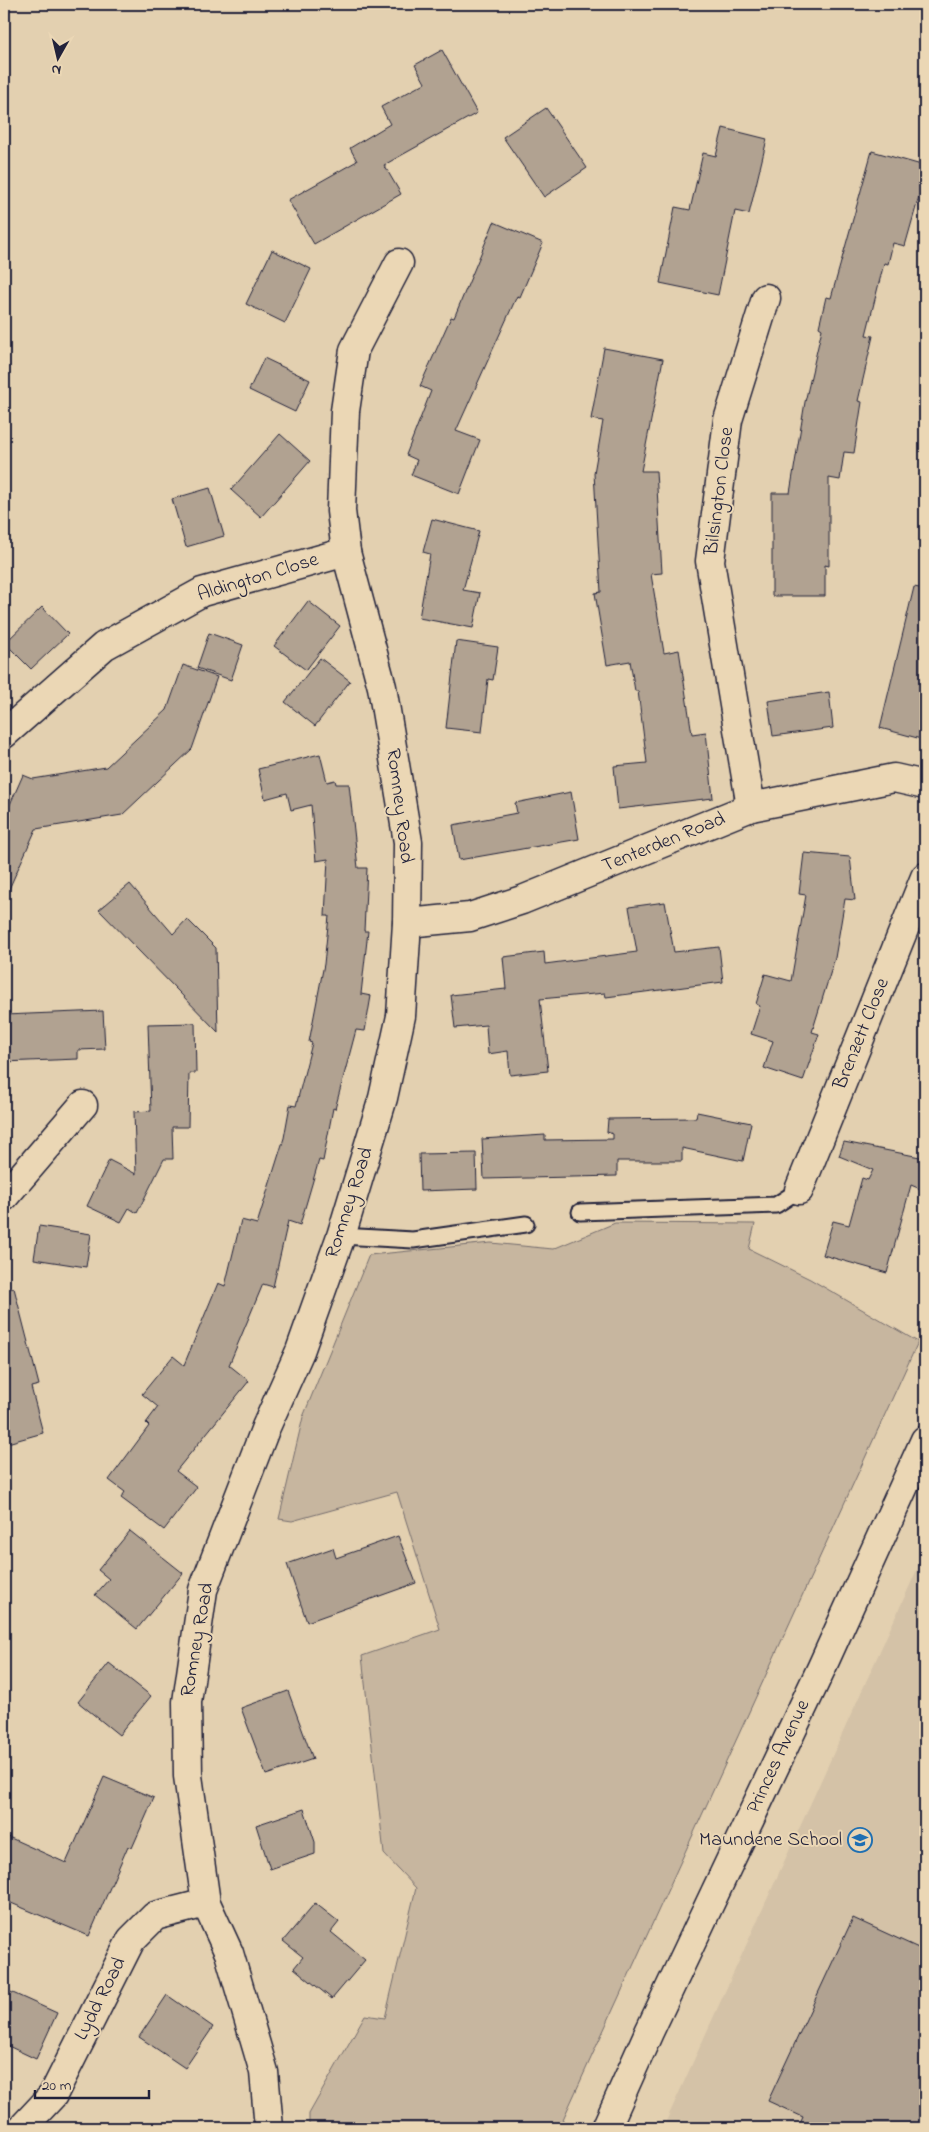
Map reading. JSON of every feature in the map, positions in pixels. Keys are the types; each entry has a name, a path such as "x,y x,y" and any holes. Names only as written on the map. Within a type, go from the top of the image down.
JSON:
{"street":[{"name":"Romney Road","path":"270,2128 264,2072 229,1953 206,1903 188,1776 187,1702 203,1590 266,1427 300,1351 341,1236 383,1098 401,1016 407,923 408,842 382,686 346,552 341,512 345,411 354,350 399,263"},
{"name":"Bilsington Close","path":"751,807 710,561 728,420 766,298"},
{"name":"Aldington Close","path":"4,734 104,646 202,592 291,565 346,552"},
{"name":"Tenterden Road","path":"407,923 470,917 522,900 751,807 894,778 925,785"},
{"name":"Brenzett Close","path":"800,1190 925,877"},
{"path":"4,1197 84,1105"},
{"name":"Princes Avenue","path":"606,2128 649,2032 822,1669 925,1440"},
{"name":"Lydd Road","path":"22,2128 53,2095 131,1940 155,1916 206,1903"}],"lane":[{"path":"580,1212 776,1205 800,1190"},
{"path":"341,1236 413,1240 526,1224"}],"shaded area":[{"path":"615,1223 755,1224 749,1249 810,1279 918,1342 559,2128 309,2128 309,2114 365,2015 385,2018 416,1888 384,1854 362,1656 440,1629 397,1492 292,1521 279,1519 303,1417 369,1255 491,1243 553,1249"},
{"name":"Maundene School","path":"925,1552 925,2128 663,2128"}],"building":[{"path":"442,50 477,113 384,165 401,194 314,244 288,200 357,161 350,148 390,124 381,107 425,83 415,65"},
{"path":"546,108 587,168 544,197 503,137"},
{"path":"723,128 767,139 749,214 735,211 718,295 660,283 675,207 690,210 703,153 716,156"},
{"path":"872,151 925,166 925,175 905,246 893,243 888,264 884,263 866,335 873,336 858,401 862,402 854,453 844,452 840,480 829,478 829,566 825,565 825,596 772,596 772,493 790,493 805,402 822,329 819,327 826,297 831,298"},
{"path":"494,222 543,243 520,297 517,296 456,431 480,440 459,494 411,475 417,460 406,455 431,391 420,386 451,317 454,318"},
{"path":"272,250 311,269 285,323 246,304"},
{"path":"604,348 663,359 641,471 656,471 662,573 651,574 664,653 679,650 692,734 706,732 713,798 618,809 614,766 647,763 638,691 635,691 630,661 607,665 595,593 601,592 594,473 603,421 591,419"},
{"path":"264,358 310,380 295,412 249,390"},
{"path":"280,434 310,461 261,517 231,490"},
{"path":"210,488 224,536 186,547 172,499"},
{"path":"432,519 479,531 463,590 480,593 473,628 419,618 430,554 423,552"},
{"path":"914,587 925,589 925,740 880,728"},
{"path":"308,601 340,626 306,670 274,646"},
{"path":"42,607 68,634 31,669 5,643"},
{"path":"209,633 243,645 231,680 197,668"},
{"path":"456,641 498,647 493,680 488,679 482,732 446,728"},
{"path":"320,658 350,681 315,726 285,702"},
{"path":"183,665 217,677 192,749 122,815 36,829 4,900 4,818 23,775 33,779 106,767 167,710"},
{"path":"829,692 833,728 773,736 768,701"},
{"path":"320,754 327,782 335,780 336,784 349,784 358,868 367,868 364,931 368,931 361,994 371,996 365,1031 356,1030 335,1109 333,1108 323,1161 319,1160 300,1225 288,1221 273,1287 263,1284 229,1365 249,1381 176,1471 197,1487 164,1530 121,1498 125,1492 109,1480 149,1426 146,1423 158,1407 142,1394 173,1356 184,1365 218,1283 225,1286 241,1220 257,1224 284,1138 290,1105 296,1106 312,1043 309,1042 324,964 329,916 325,916 328,859 316,861 311,805 291,810 287,793 265,799 258,769"},
{"path":"571,792 579,839 459,860 453,825 517,813 515,803"},
{"path":"804,853 850,857 855,900 845,899 835,958 812,1032 819,1034 803,1081 764,1068 773,1041 751,1034 760,1006 756,1004 765,974 791,981 806,895 799,894"},
{"path":"130,884 173,934 187,919 216,948 218,1032 99,910"},
{"path":"665,902 674,952 719,947 723,982 606,997 605,993 540,999 548,1071 510,1075 508,1051 488,1054 486,1025 455,1028 451,995 506,989 503,957 544,952 545,964 637,952 629,907"},
{"path":"103,1011 105,1049 78,1050 78,1059 4,1062 4,1015"},
{"path":"195,1023 196,1073 189,1073 188,1127 172,1127 173,1159 164,1159 137,1213 129,1208 121,1222 87,1206 109,1160 136,1174 134,1112 151,1111 148,1024"},
{"path":"697,1112 751,1123 743,1161 682,1148 682,1161 617,1161 617,1176 484,1179 482,1139 545,1135 545,1140 613,1139 613,1134 607,1132 608,1119 696,1118"},
{"path":"844,1142 925,1158 925,1191 911,1185 887,1273 823,1255 833,1221 849,1225 862,1178 868,1180 873,1170 839,1156"},
{"path":"476,1153 477,1189 420,1191 419,1154"},
{"path":"39,1226 91,1234 86,1267 34,1259"},
{"path":"14,1288 39,1385 31,1387 43,1433 4,1444 4,1290"},
{"path":"130,1531 183,1573 137,1629 95,1595 109,1579 98,1570"},
{"path":"398,1536 416,1583 307,1622 287,1564 333,1548 336,1558"},
{"path":"109,1663 151,1696 119,1735 78,1702"},
{"path":"288,1691 313,1759 266,1775 241,1708"},
{"path":"104,1777 154,1798 132,1848 128,1846 89,1936 4,1900 4,1835 66,1863"},
{"path":"304,1809 315,1842 315,1854 270,1869 256,1825"},
{"path":"315,1903 339,1922 331,1932 365,1960 332,1999 294,1968 303,1957 283,1941"},
{"path":"853,1918 925,1951 925,2128 798,2128 803,2117 768,2101"},
{"path":"4,1989 57,2013 36,2059 4,2044"},
{"path":"167,1995 213,2027 185,2068 139,2037"}],"place":[{"name":"Maundene School","path":"860,1840"}]}
